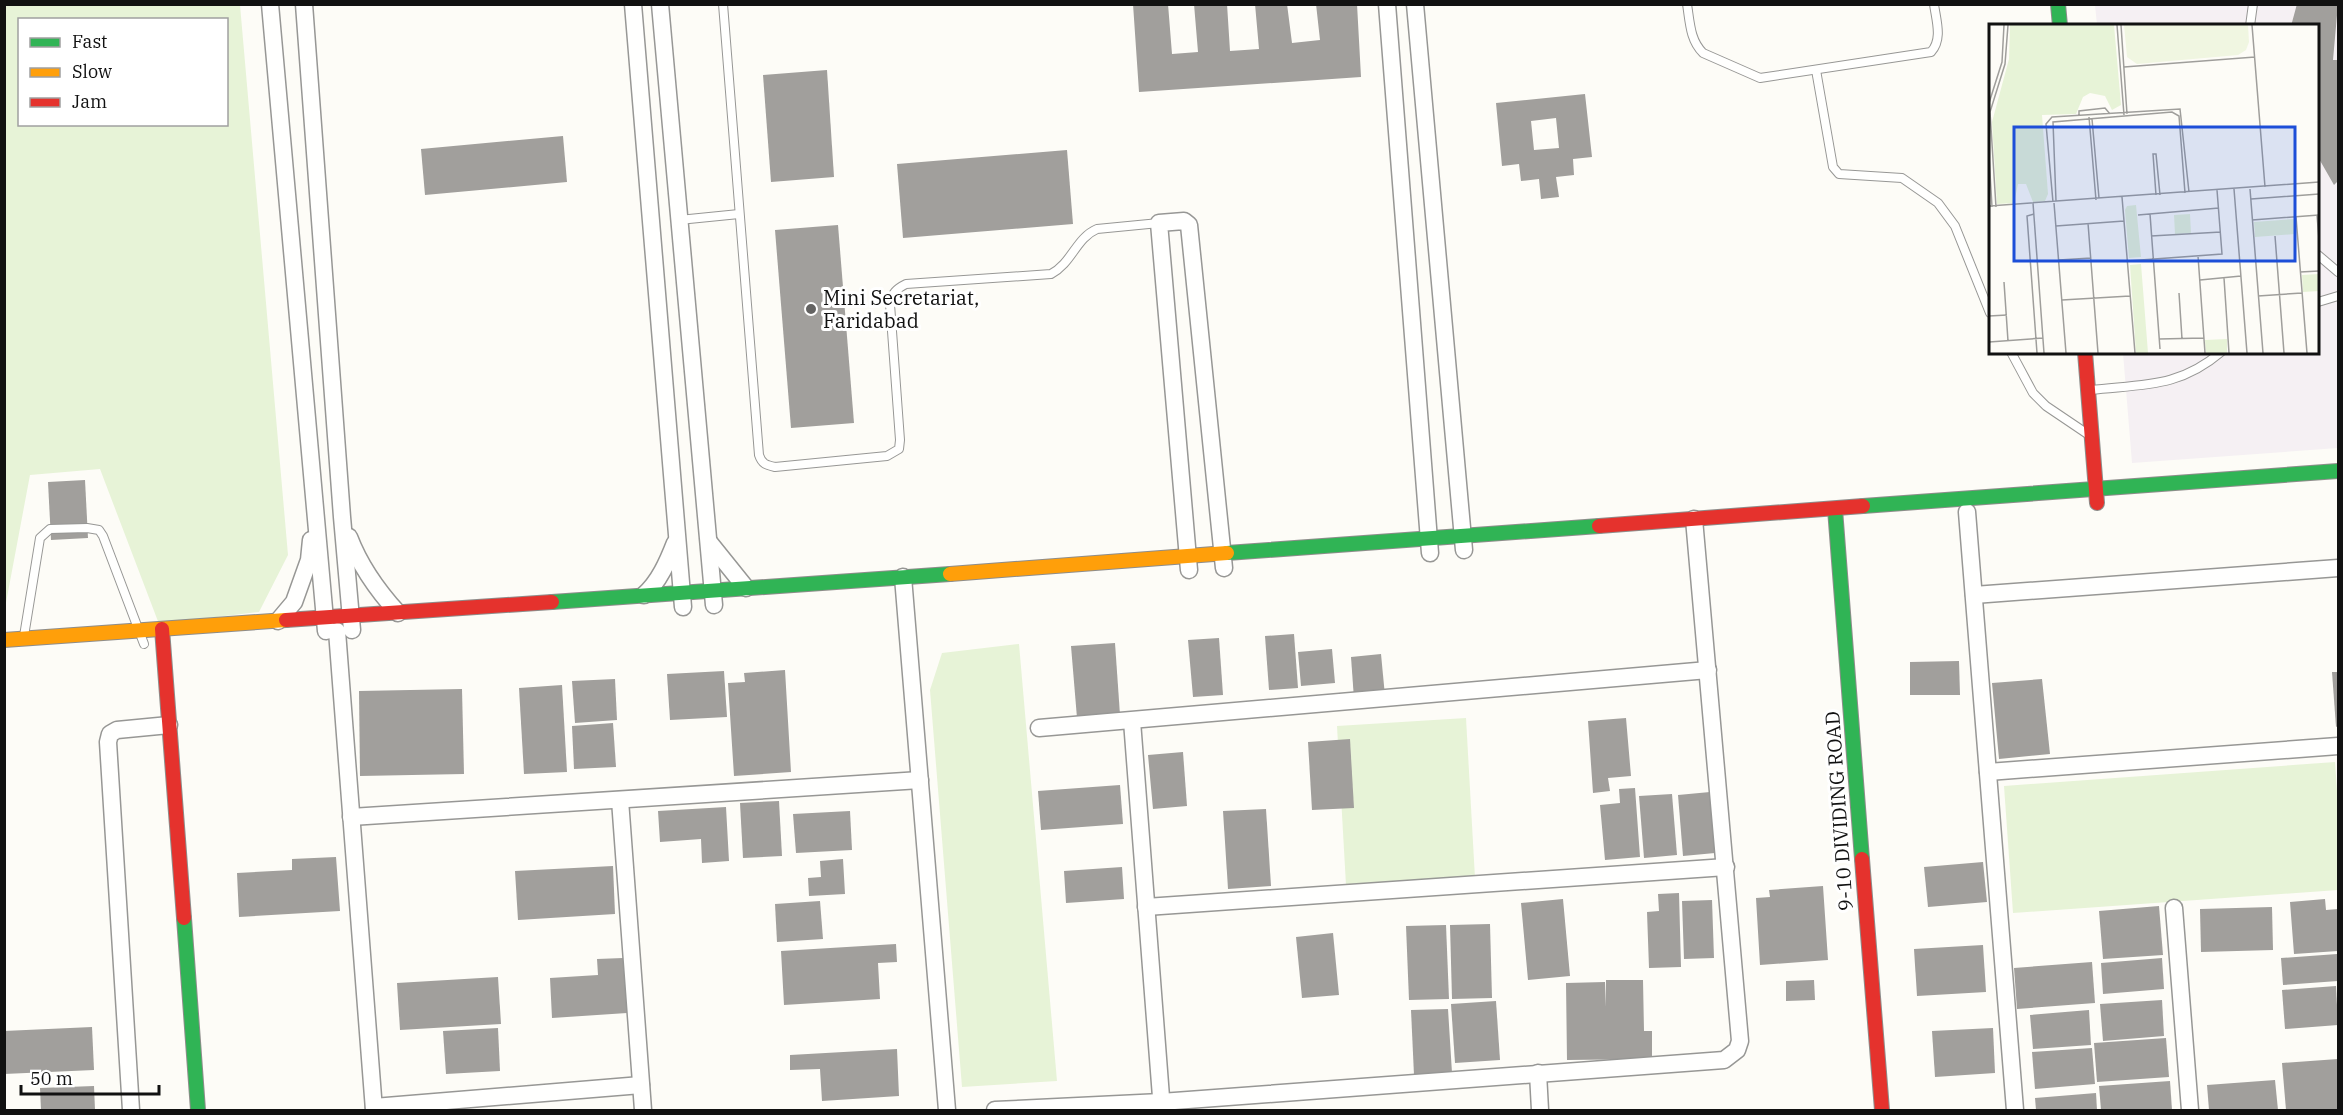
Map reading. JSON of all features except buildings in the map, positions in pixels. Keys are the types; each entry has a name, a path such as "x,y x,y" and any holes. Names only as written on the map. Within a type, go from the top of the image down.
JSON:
{"street":[{"path":"270,4 315,512 338,626"},
{"path":"304,4 342,517 338,626 374,1109 641,1085"},
{"path":"633,4 677,538 698,603"},
{"path":"660,4 708,541 698,603"},
{"path":"1387,4 1447,548"},
{"path":"1415,4 1447,548"},
{"path":"2058,4 2060,24"},
{"path":"1184,221 1190,225 1206,566 1159,223 1184,221"},
{"path":"2085,354 2096,499"},
{"path":"4,640 167,638 278,621 338,626 398,622 644,596 698,603 746,588 909,587 1206,566 1836,515 2096,499 2338,471"},
{"path":"2165,498 2338,485"},
{"path":"1933,515 2038,507"},
{"path":"278,621 294,602 309,560 315,512"},
{"path":"1967,512 2015,1110"},
{"path":"1510,546 1694,526 1811,524 1836,515 1854,521"},
{"name":"9-10 DIVIDING ROAD","path":"1836,515 1881,1110"},
{"path":"342,517 357,559 398,622"},
{"path":"995,1110 1161,1106 1724,1060 1732,1056 1740,1041 1694,526"},
{"path":"644,596 667,562 677,538"},
{"path":"708,541 746,588"},
{"path":"1974,595 2338,568"},
{"path":"888,593 909,587"},
{"path":"909,587 920,780 947,1110"},
{"path":"4,654 142,637"},
{"path":"167,638 169,725 198,1110"},
{"path":"1039,728 1708,670"},
{"path":"1132,721 1161,1106"},
{"path":"131,1110 108,742 110,734 117,730 169,725"},
{"path":"1988,772 2338,746"},
{"path":"351,817 920,780"},
{"path":"620,800 643,1110"},
{"path":"1146,907 1726,867"},
{"path":"2174,908 2190,1110"},
{"path":"1538,1074 1540,1110"}],"lane":[{"path":"723,4 759,455 761,461 766,465 887,456 899,449 890,304 891,295 897,288 906,284 1051,274 1065,264 1088,233 1097,229 1159,223"},
{"path":"1687,4 1691,35 1696,46 1703,53 1761,78 1931,52 1937,45 1938,34 1934,4"},
{"path":"2250,24 2253,4"},
{"path":"1816,70 1833,167 1839,174 1902,178 1938,203 1955,226 1989,311"},
{"path":"679,220 740,214"},
{"path":"2319,256 2338,272"},
{"path":"2319,302 2338,296"},
{"path":"2012,354 2033,393 2046,406 2092,436"},
{"path":"2088,391 2183,378 2206,365 2219,354"},
{"path":"24,639 38,546 44,532 50,529 87,528 99,530 104,536 142,637"}],"shaded area":[{"path":"2095,5 2338,5 2338,448 2132,463 2123,354 2319,354 2319,24 2097,24"}],"green space":[{"path":"5,5 240,5 288,555 259,612 159,624 100,469 30,475 5,608"},
{"path":"1019,644 1057,1081 962,1087 930,690 942,653"},
{"path":"1466,718 1475,878 1346,885 1337,726"},
{"path":"2335,762 2338,805 2338,890 2013,913 2004,786"}],"traffic: fast":[{"path":"2058,4 2060,24"},
{"path":"1863,506 2338,471"},
{"path":"1835,509 1862,859"},
{"path":"1227,553 1599,526"},
{"path":"552,602 950,574"},
{"path":"184,918 198,1110"}],"traffic: slow":[{"path":"950,574 1227,553"},
{"path":"4,640 286,620"}],"traffic: jam":[{"path":"2085,354 2097,503"},
{"path":"1599,526 1863,506"},
{"path":"286,620 552,602"},
{"path":"162,629 184,918"},
{"path":"1862,859 1882,1110"}],"place":[{"name":"Mini Secretariat, Faridabad","path":"811,309"}]}
